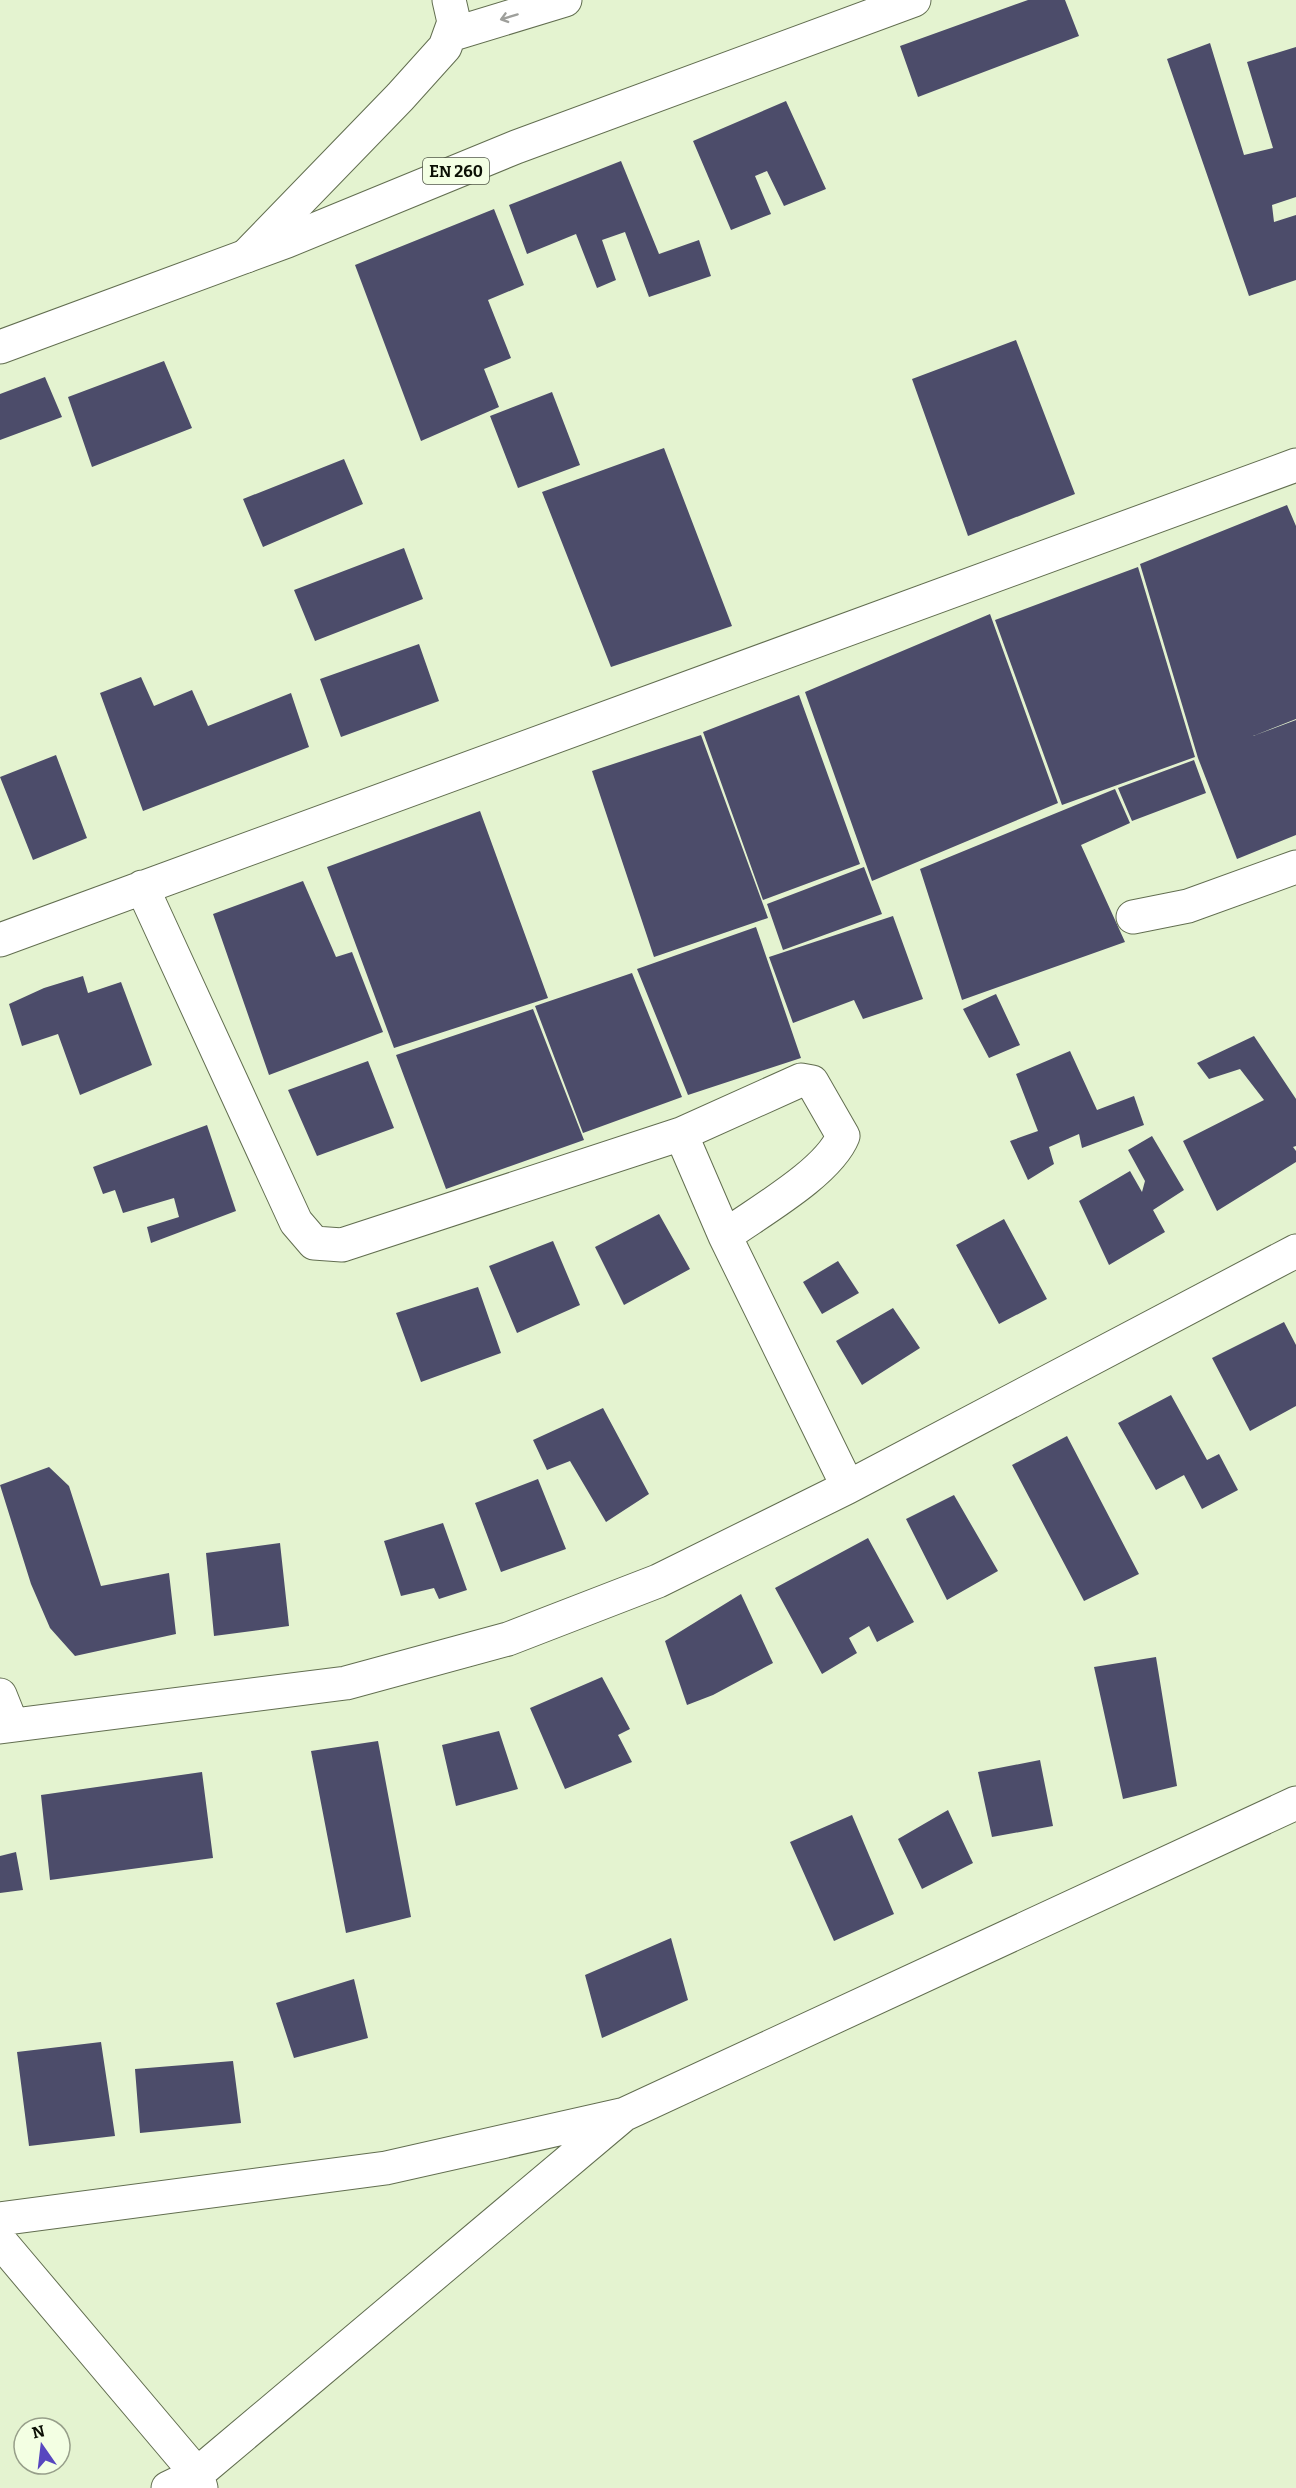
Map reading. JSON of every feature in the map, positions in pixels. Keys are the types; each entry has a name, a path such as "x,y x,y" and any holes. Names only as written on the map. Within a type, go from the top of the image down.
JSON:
{"street":[{"path":"246,256 400,97 445,47 454,22 449,0"},
{"name":"EN 260","path":"0,347 246,256 516,147 914,0"},
{"path":"450,36 560,1"},
{"path":"0,940 1296,465"},
{"path":"1134,917 1188,906 1296,867"},
{"path":"142,887 296,1222 314,1243 342,1245 681,1134 801,1080 812,1082 843,1136 838,1149 817,1170 725,1236"},
{"path":"681,1134 725,1236 849,1487"},
{"path":"4,1716 346,1683 508,1639 658,1581 849,1487 1296,1251"},
{"path":"0,2219 386,2168 625,2114 1296,1803"},
{"path":"168,2488 199,2481 625,2114"},
{"path":"0,2241 199,2481"}],"building":[{"path":"1028,0 1065,0 1079,36 918,97 900,46"},
{"path":"1210,43 1244,155 1273,148 1247,62 1296,47 1296,197 1272,205 1274,222 1296,215 1296,280 1249,296 1167,59"},
{"path":"786,101 826,189 784,206 767,171 755,176 771,214 731,230 693,141"},
{"path":"621,161 659,254 699,240 711,276 649,297 625,232 602,240 616,280 597,288 576,234 527,254 509,205"},
{"path":"494,209 524,285 488,300 511,358 484,369 499,407 421,441 355,265"},
{"path":"1016,340 1075,494 968,536 912,379"},
{"path":"164,361 192,428 92,467 68,397"},
{"path":"45,377 62,417 0,440 0,394"},
{"path":"552,392 580,465 518,488 490,416"},
{"path":"664,448 732,626 611,667 542,492"},
{"path":"344,459 363,504 263,547 243,499"},
{"path":"1287,505 1296,526 1296,719 1253,736 1296,720 1296,835 1237,859 1198,758 1140,564"},
{"path":"404,548 423,599 315,641 294,590"},
{"path":"1138,567 1195,757 1062,805 995,620"},
{"path":"990,614 1058,803 872,881 805,692"},
{"path":"419,644 439,701 341,737 320,679"},
{"path":"141,677 154,706 192,690 208,726 291,693 309,747 143,811 100,693"},
{"path":"799,695 860,864 763,900 703,732"},
{"path":"701,735 768,918 654,957 592,771"},
{"path":"56,755 87,838 33,860 0,777"},
{"path":"1194,760 1206,793 1132,821 1118,788"},
{"path":"1115,789 1130,823 1081,845 1125,942 962,1000 920,869"},
{"path":"480,811 548,998 394,1048 327,867"},
{"path":"864,867 882,914 783,950 767,904"},
{"path":"303,881 336,957 352,952 383,1032 269,1075 213,914"},
{"path":"893,916 923,999 863,1019 854,1000 793,1023 769,957"},
{"path":"756,927 801,1058 688,1095 637,969"},
{"path":"632,973 682,1097 583,1133 535,1006"},
{"path":"83,976 88,993 121,982 152,1065 80,1095 58,1034 22,1046 9,1004 44,988"},
{"path":"996,994 1020,1045 989,1058 963,1009"},
{"path":"533,1009 584,1140 446,1189 396,1055"},
{"path":"1254,1036 1296,1099 1296,1146 1293,1147 1296,1151 1296,1162 1217,1211 1183,1141 1264,1100 1240,1069 1209,1079 1197,1063"},
{"path":"1070,1051 1097,1110 1134,1096 1144,1125 1082,1148 1079,1134 1049,1147 1054,1164 1028,1180 1010,1141 1038,1131 1016,1074"},
{"path":"368,1061 394,1128 317,1156 288,1090"},
{"path":"207,1125 236,1211 151,1243 147,1227 179,1217 174,1198 123,1213 115,1190 103,1194 93,1167"},
{"path":"1152,1136 1184,1190 1153,1210 1165,1232 1109,1265 1079,1201 1130,1171 1142,1192 1145,1181 1128,1150"},
{"path":"659,1214 690,1269 624,1305 595,1247"},
{"path":"1004,1219 1047,1299 999,1324 956,1245"},
{"path":"553,1241 580,1305 517,1333 489,1266"},
{"path":"838,1261 859,1293 822,1314 803,1282"},
{"path":"478,1287 501,1353 421,1382 396,1313"},
{"path":"893,1308 920,1348 862,1385 836,1341"},
{"path":"1284,1322 1296,1345 1296,1406 1250,1431 1212,1358"},
{"path":"1171,1395 1207,1460 1219,1454 1238,1490 1202,1509 1184,1475 1156,1490 1118,1423"},
{"path":"603,1408 649,1494 606,1522 570,1461 547,1470 533,1440"},
{"path":"1067,1436 1139,1574 1084,1601 1012,1465"},
{"path":"49,1467 69,1486 101,1586 169,1573 176,1634 75,1656 50,1628 31,1584 0,1485"},
{"path":"538,1479 566,1549 501,1572 475,1503"},
{"path":"954,1495 998,1571 947,1600 906,1519"},
{"path":"443,1523 467,1590 439,1599 434,1588 401,1596 384,1541"},
{"path":"868,1538 914,1622 877,1642 869,1626 849,1638 857,1653 822,1674 775,1588"},
{"path":"280,1543 289,1626 214,1636 206,1553"},
{"path":"741,1594 773,1663 713,1695 687,1705 665,1641"},
{"path":"1156,1657 1177,1786 1123,1799 1094,1667"},
{"path":"602,1677 630,1729 618,1735 632,1762 565,1789 530,1708"},
{"path":"499,1731 518,1789 456,1806 442,1745"},
{"path":"378,1741 411,1917 346,1933 311,1751"},
{"path":"1040,1760 1053,1826 992,1837 978,1772"},
{"path":"202,1772 213,1858 50,1880 41,1795"},
{"path":"948,1810 973,1863 922,1889 898,1839"},
{"path":"852,1815 894,1914 834,1941 790,1842"},
{"path":"16,1852 23,1890 0,1893 0,1856"},
{"path":"671,1938 688,2000 602,2038 585,1975"},
{"path":"354,1979 368,2038 294,2058 276,2003"},
{"path":"101,2042 115,2136 29,2146 17,2052"},
{"path":"233,2061 241,2123 140,2133 135,2069"}]}
